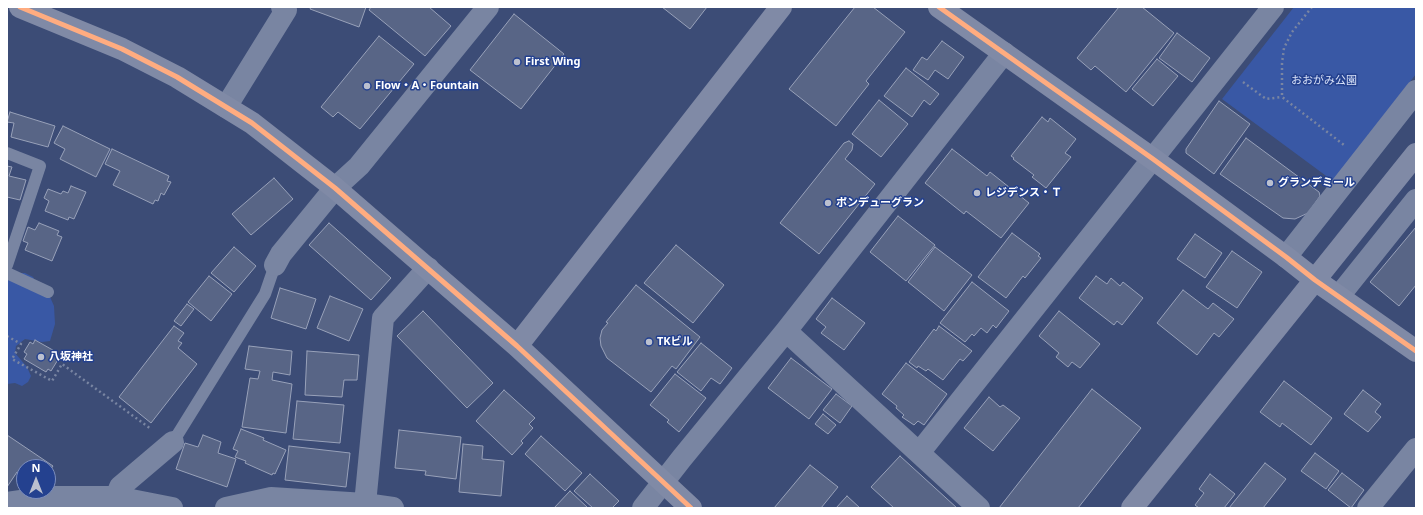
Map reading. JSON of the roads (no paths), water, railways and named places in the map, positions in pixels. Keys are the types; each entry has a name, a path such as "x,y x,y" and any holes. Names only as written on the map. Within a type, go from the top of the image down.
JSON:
{"street":[{"path":"20,7 122,49 177,77 252,123 335,188 517,346 691,508"},
{"path":"226,107 286,10 282,7"},
{"path":"275,264 281,254 335,188 359,166 488,7"},
{"path":"517,346 781,7"},
{"path":"939,7 1153,159 1315,280 1416,351"},
{"path":"919,453 1274,7"},
{"path":"643,508 786,331 1004,53"},
{"path":"1286,257 1416,91"},
{"path":"1132,508 1416,154"},
{"path":"1339,296 1416,200"},
{"path":"365,504 383,318 428,268"},
{"path":"786,331 979,508"},
{"path":"116,497 120,487 173,442"},
{"path":"1368,508 1416,449"},
{"path":"7,503 49,497 116,497 172,508"},
{"path":"226,508 271,498 365,504 393,508"}],"lane":[{"path":"7,154 40,166 7,265"},
{"path":"173,442 265,294 275,264"},
{"path":"7,273 48,292"}],"place":[{"name":"First Wing","path":"517,62"},
{"name":"Flow・A・Fountain","path":"367,86"},
{"name":"グランデミール","path":"1270,183"},
{"name":"レジデンス・Ｔ","path":"977,193"},
{"name":"ポンデューグラン","path":"828,203"},
{"name":"TKビル","path":"649,342"},
{"name":"八坂神社","path":"41,357"}],"park label":[{"name":"おおがみ公園","path":"1324,81"}]}
